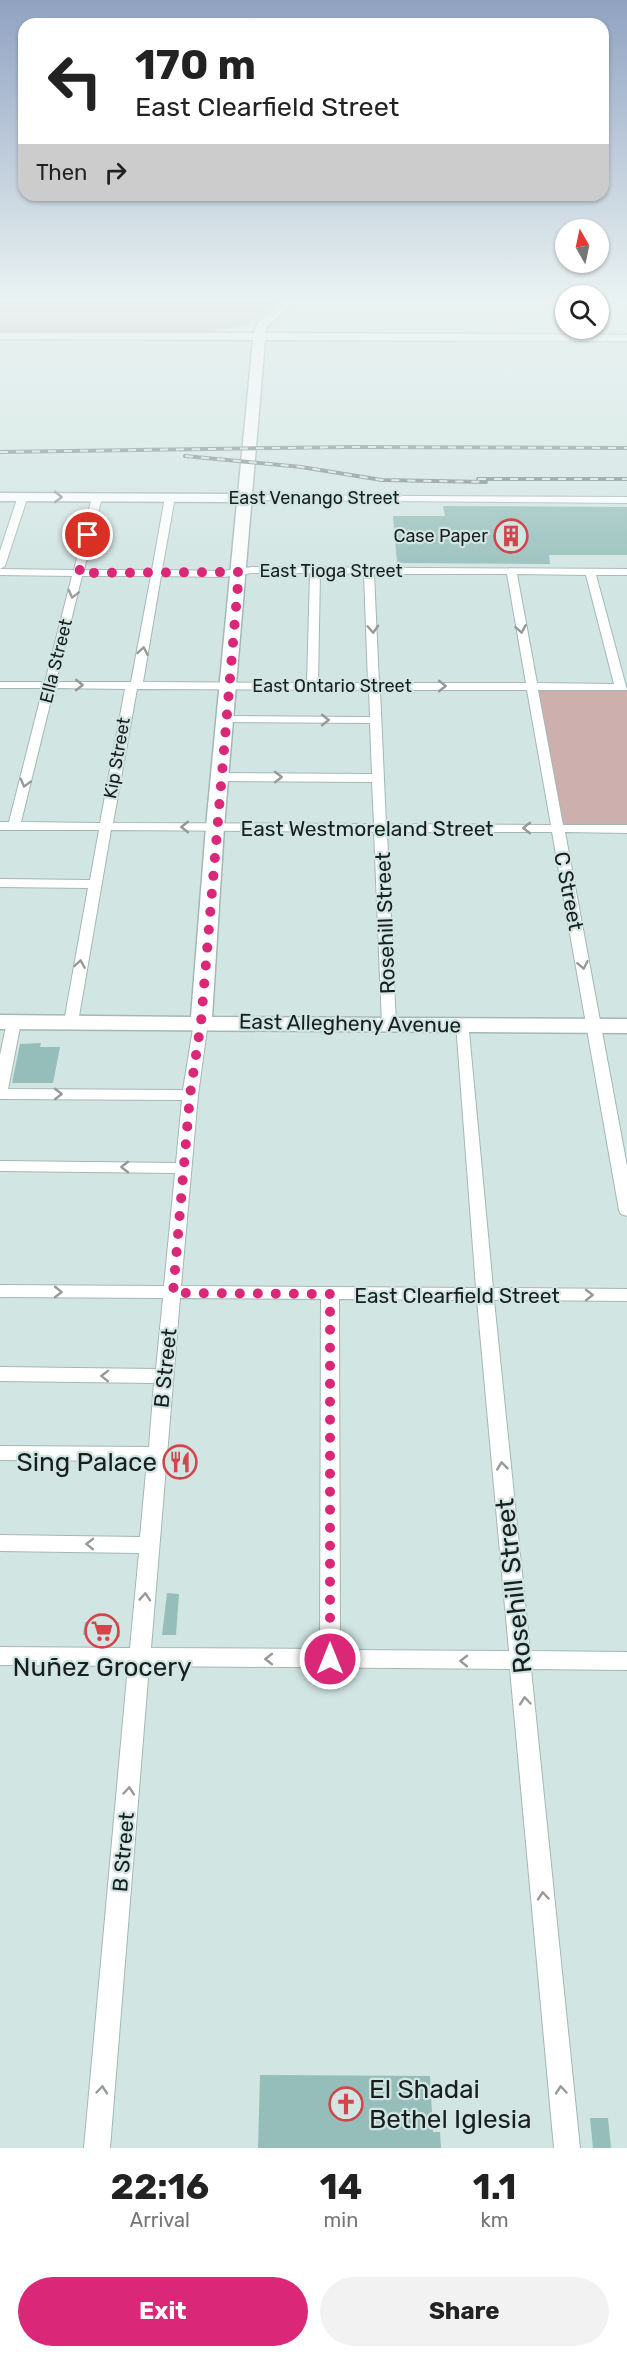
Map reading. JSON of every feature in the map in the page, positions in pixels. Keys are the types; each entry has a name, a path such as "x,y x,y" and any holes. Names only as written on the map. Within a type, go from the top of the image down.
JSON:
{"main road":[{"name":"B Street","path":"201,1022 215,827 255,401"},
{"name":"East Venango Street","path":"0,496 245,498"},
{"name":"East Allegheny Avenue","path":"7,1022 627,1026"}],"street":[{"path":"0,566 23,496"},
{"name":"Ella Street","path":"7,826 50,685 97,497"},
{"name":"Kip Street","path":"70,1022 93,884 130,690 138,681 170,497"},
{"name":"East Venango Street","path":"245,498 627,500"},
{"path":"312,686 315,571"},
{"name":"Rosehill Street","path":"369,571 376,686 375,720 389,1024"},
{"name":"C Street","path":"511,571 627,1210"},
{"name":"East Tioga Street","path":"0,572 627,572"},
{"path":"590,572 623,687"},
{"name":"East Ontario Street","path":"0,685 623,687"},
{"path":"225,719 375,720"},
{"path":"220,777 378,778"},
{"name":"East Westmoreland Street","path":"7,826 627,829"},
{"path":"0,883 93,884"},
{"path":"7,1022 0,1093 190,1095"},
{"name":"B Street","path":"97,2148 141,1658 148,1545 190,1095 201,1022"},
{"name":"Rosehill Street","path":"463,1024 485,1295 567,2148"},
{"path":"0,1166 184,1168"},
{"name":"East Clearfield Street","path":"0,1291 627,1295"},
{"path":"330,1294 330,1659"},
{"path":"0,1374 164,1376"},
{"path":"0,1453 158,1454"},
{"path":"0,1543 148,1545"},
{"path":"0,1656 627,1661"}],"shaded area":[{"path":"532,687 627,687 627,829 558,828"}],"building":[{"name":"Case Paper","path":"443,506 627,507 627,555 549,555 550,564 397,563 393,516 445,516"},
{"path":"41,1043 40,1047 60,1047 53,1083 12,1083 20,1044"},
{"path":"167,1593 179,1594 176,1635 162,1635"},
{"name":"Nuñez Grocery","path":"85,1622 119,1622 120,1637 83,1635"},
{"name":"El Shadai Bethel Iglesia","path":"260,2075 430,2076 433,2132 440,2132 441,2148 258,2148"},
{"path":"590,2118 608,2118 611,2148 593,2148"}],"railway":[{"path":"0,452 350,447 627,448"},
{"path":"185,456 301,467 382,480 486,482"},
{"path":"478,479 627,479"}],"place":[{"name":"Case Paper","path":"511,536"},
{"name":"Sing Palace","path":"180,1462"},
{"name":"Nuñez Grocery","path":"102,1631"},
{"name":"El Shadai Bethel Iglesia","path":"346,2104"}],"route":[{"path":"88,535 79,573 239,572 215,827 201,1022 190,1095 173,1293 330,1294 330,1659"}]}
